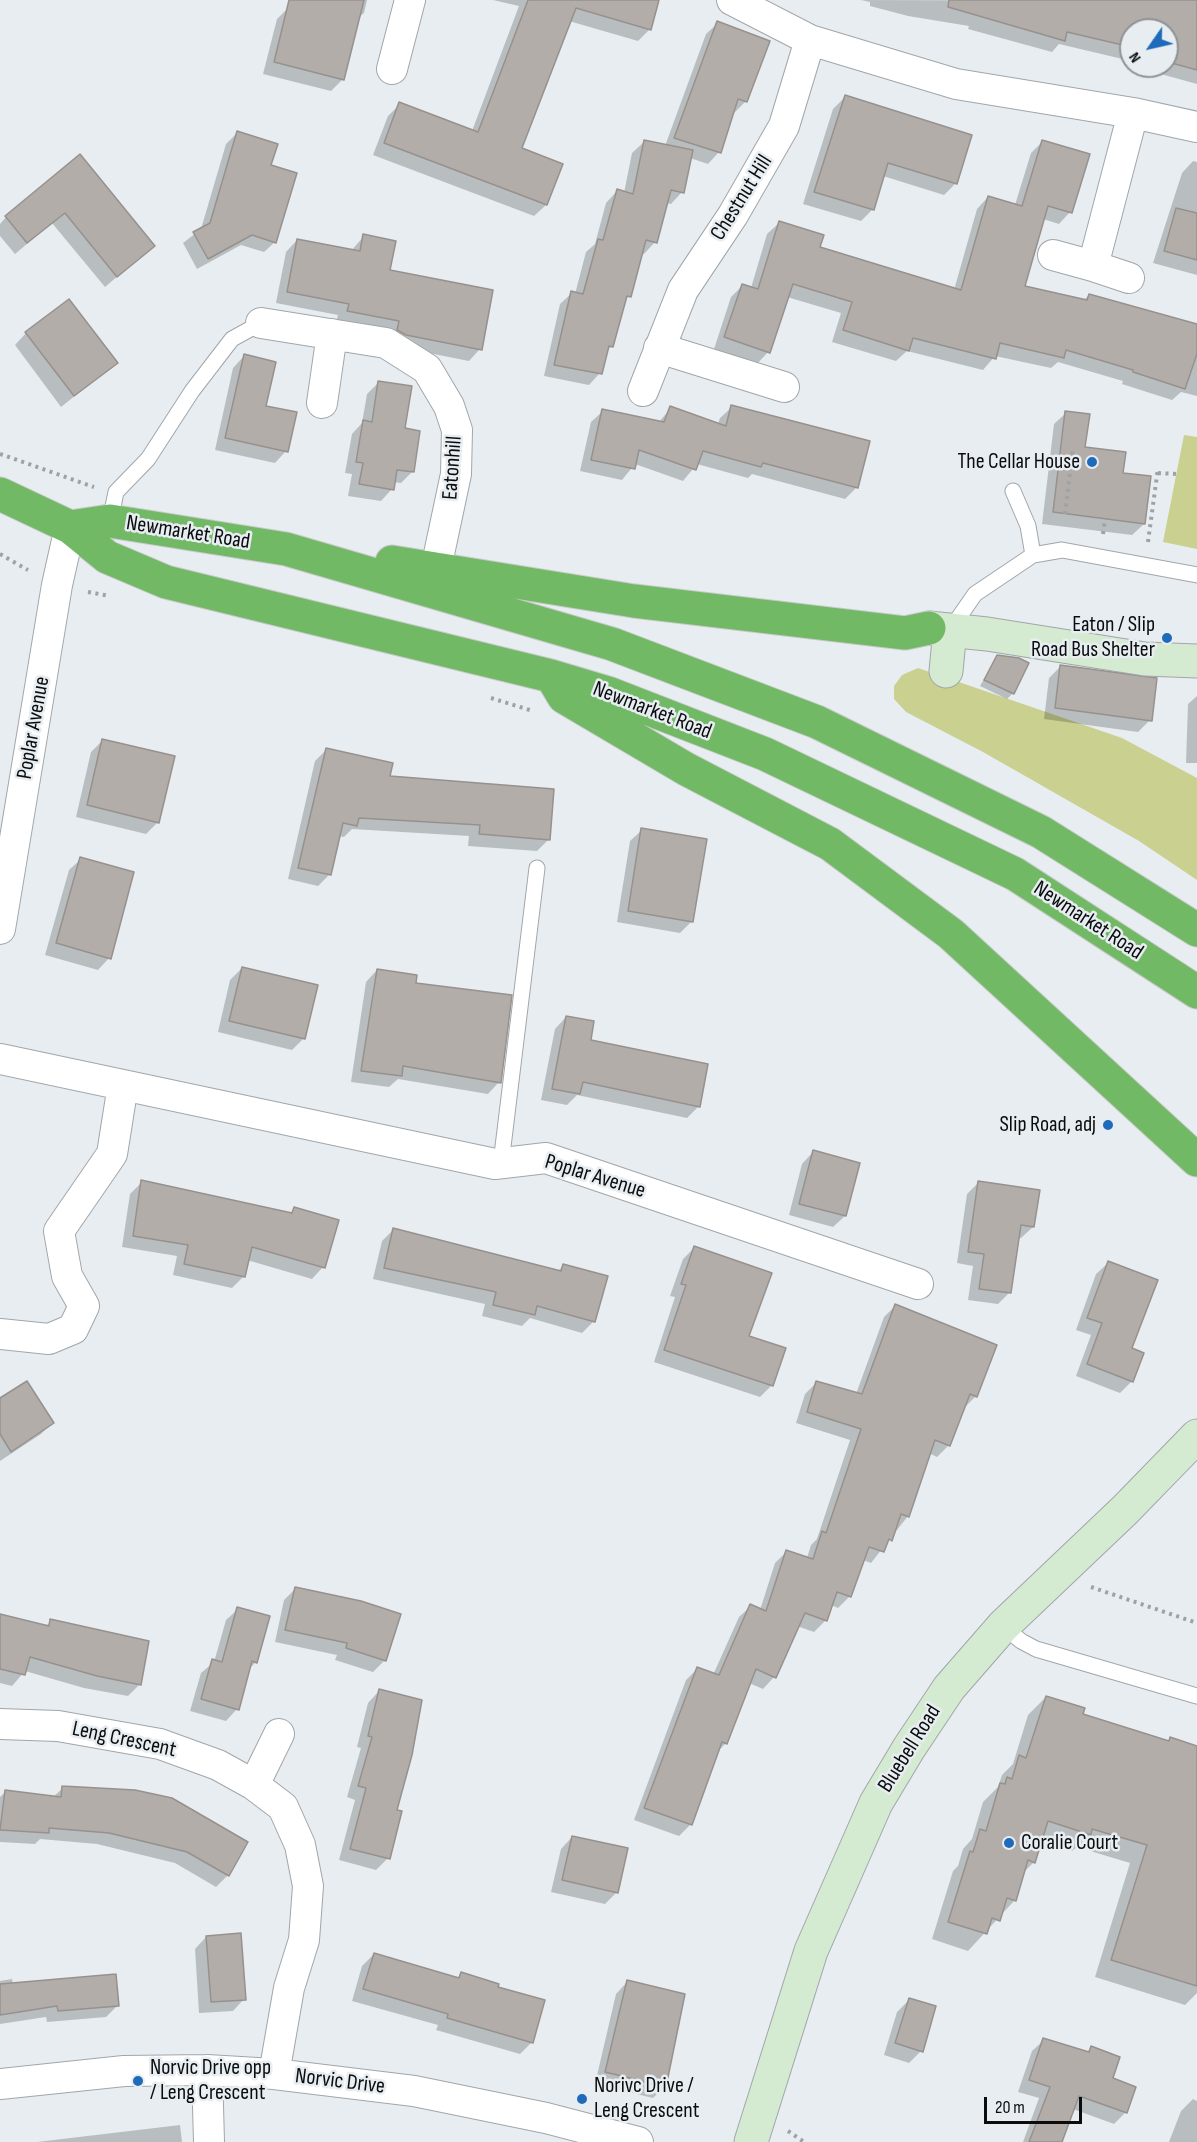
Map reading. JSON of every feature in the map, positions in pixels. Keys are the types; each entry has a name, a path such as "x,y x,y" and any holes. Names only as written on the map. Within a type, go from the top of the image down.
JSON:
{"highway":[{"name":"Newmarket Road","path":"0,494 70,527 107,557 166,582 551,676 608,693 765,754 1015,874 1197,992"},
{"name":"Newmarket Road","path":"70,527 113,507 286,549 612,644 817,722 1041,832 1197,930"},
{"path":"286,549 436,568 634,600 905,633 940,629"},
{"path":"551,676 564,697 686,770 830,844 951,934 1197,1160"}],"street":[{"path":"392,69 410,0"},
{"path":"732,0 810,40 956,84 1133,113 1197,127"},
{"name":"Chestnut Hill","path":"644,391 683,290 733,214 784,126 810,40"},
{"path":"1094,266 1133,113"},
{"path":"1053,255 1129,278"},
{"name":"Eatonhill","path":"261,323 386,343 427,369 449,406 457,430 456,474 436,568"},
{"path":"322,403 332,334"},
{"path":"659,348 784,387"},
{"name":"Poplar Avenue","path":"0,929 57,585 70,527"},
{"path":"946,671 940,629 1145,659 1197,661"},
{"name":"Poplar Avenue","path":"0,1059 501,1163 546,1158 918,1284"},
{"path":"0,1334 49,1339 73,1329 84,1306 67,1276 59,1231 112,1155 123,1085"},
{"name":"Bluebell Road","path":"765,2134 811,1952 876,1803 949,1688 1003,1626 1125,1510 1197,1436"},
{"name":"Leng Crescent","path":"0,1724 58,1726 160,1744 218,1765 254,1785 283,1807 300,1845 308,1886 304,1940 289,1988 274,2074"},
{"path":"254,1785 279,1734"},
{"path":"207,2070 209,2142"},
{"name":"Norvic Drive","path":"0,2084 124,2071 207,2070 274,2074 414,2091 546,2118 638,2142"}],"lane":[{"path":"113,507 148,459 192,391 232,339 261,323"},
{"path":"1013,491 1028,525 1033,555"},
{"path":"940,629 975,594 1033,555 1062,550 1197,574"},
{"path":"501,1163 537,868"},
{"path":"1003,1626 1021,1641 1036,1649 1197,1696"}],"path":[{"path":"1065,514 1073,447"},
{"path":"0,454 113,507"},
{"path":"1145,563 1158,471 1176,474"},
{"path":"1089,1586 1197,1623"},
{"path":"765,2134 800,2137 804,2142"}],"green space":[{"path":"1184,435 1197,437 1197,549 1163,542"},
{"path":"918,668 1122,738 1197,778 1197,880 1139,841 983,752 906,712 894,699 894,686 902,675"}],"building":[{"path":"289,0 364,0 344,80 274,62"},
{"path":"528,0 659,0 651,30 576,8 522,148 563,164 547,205 384,143 399,102 478,132"},
{"path":"949,0 1197,0 1197,70 1179,65 1179,18 1119,18 1119,44 1067,32 1065,41 948,7"},
{"path":"717,21 770,41 747,102 738,99 721,153 674,138"},
{"path":"845,95 972,135 957,184 888,163 874,210 814,192"},
{"path":"237,131 278,144 271,165 297,173 276,243 252,235 208,259 193,232 210,223"},
{"path":"644,140 693,150 684,193 671,190 657,243 646,240 631,297 627,296 613,347 609,346 602,374 554,365 571,291 583,294 598,239 603,240 617,189 633,194"},
{"path":"1042,140 1090,154 1072,213 1048,206 1025,286 1087,300 1089,294 1197,324 1197,354 1185,389 1133,372 1133,370 1066,350 1064,358 1000,343 996,359 913,338 909,351 843,330 852,302 793,284 770,353 724,337 742,284 758,289 779,221 824,235 820,247 961,290 988,196 1022,206"},
{"path":"80,154 155,246 117,277 65,213 27,243 5,216"},
{"path":"1176,208 1197,213 1197,260 1164,251"},
{"path":"363,234 396,241 390,270 493,290 482,350 406,335 397,330 399,321 347,311 349,304 287,292 297,239 360,251"},
{"path":"69,299 118,363 74,396 25,332"},
{"path":"244,354 276,362 266,406 297,412 288,452 225,438"},
{"path":"378,381 412,386 405,428 420,431 414,472 397,470 394,490 359,484 363,463 356,462 363,420 372,422"},
{"path":"731,405 870,441 858,488 763,463 761,467 703,451 696,470 639,450 635,469 591,460 602,409 664,422 670,406 726,426"},
{"name":"The Cellar House","path":"1065,411 1090,414 1085,447 1126,452 1123,473 1151,476 1145,524 1053,512"},
{"path":"997,655 1019,658 1029,663 1014,694 984,680"},
{"path":"1060,665 1157,678 1152,721 1055,708"},
{"path":"102,739 175,756 159,823 87,805"},
{"path":"326,748 393,763 390,776 554,789 550,840 479,834 480,825 359,818 357,826 343,823 331,875 298,868"},
{"path":"641,828 707,839 693,922 628,911"},
{"path":"80,857 134,872 111,959 56,943"},
{"path":"242,967 318,985 305,1039 229,1021"},
{"path":"377,969 417,975 416,983 512,995 501,1083 403,1066 402,1076 361,1071"},
{"path":"566,1016 594,1021 591,1040 708,1064 700,1107 583,1082 580,1094 552,1089"},
{"path":"813,1150 860,1163 846,1216 799,1204"},
{"path":"141,1180 292,1213 294,1207 339,1220 325,1268 252,1247 245,1277 184,1264 188,1245 133,1236"},
{"path":"978,1181 1040,1190 1034,1227 1021,1225 1011,1293 979,1289 984,1254 968,1252"},
{"path":"393,1228 561,1271 563,1264 608,1276 595,1322 537,1306 535,1315 493,1305 496,1292 384,1268"},
{"path":"694,1246 772,1273 749,1336 786,1348 773,1386 664,1350 686,1285 681,1284"},
{"path":"1108,1261 1158,1280 1132,1348 1144,1353 1133,1382 1087,1364 1102,1323 1087,1318"},
{"path":"895,1304 997,1345 977,1397 970,1394 950,1446 935,1440 909,1517 901,1514 892,1541 889,1539 884,1552 869,1547 851,1597 837,1592 827,1621 805,1613 776,1678 756,1669 727,1744 722,1742 692,1825 644,1808 697,1667 719,1675 750,1604 766,1611 786,1550 813,1559 822,1531 826,1533 861,1429 807,1412 816,1381 862,1394"},
{"path":"27,1381 54,1423 11,1452 0,1434 0,1398"},
{"path":"295,1587 361,1601 401,1614 386,1661 346,1648 347,1643 285,1630"},
{"path":"237,1607 270,1616 257,1663 252,1661 239,1710 201,1699 212,1659 222,1662"},
{"path":"0,1614 49,1626 50,1619 149,1641 141,1685 97,1676 30,1657 25,1675 0,1669"},
{"path":"379,1689 422,1700 412,1755 397,1810 402,1811 390,1859 350,1849 366,1788 358,1786 372,1737 368,1736"},
{"name":"Coralie Court","path":"1046,1696 1085,1708 1083,1714 1169,1741 1170,1737 1197,1746 1197,1986 1111,1960 1147,1845 1092,1829 1091,1835 1048,1821 1035,1863 1028,1860 1016,1901 1007,1898 1000,1921 992,1918 987,1934 948,1922 970,1851 973,1852 980,1829 986,1831 1000,1783 1005,1784 1007,1777 1012,1779 1019,1755 1026,1758"},
{"path":"62,1786 135,1790 172,1798 248,1842 229,1876 187,1852 109,1833 49,1828 49,1833 0,1830 5,1790 61,1797"},
{"path":"572,1836 628,1848 618,1893 562,1880"},
{"path":"241,1933 246,2000 211,2002 206,1936"},
{"path":"374,1953 459,1978 461,1972 499,1984 498,1987 545,2000 533,2043 447,2018 448,2014 363,1989"},
{"path":"116,1974 119,2006 58,2011 57,2006 0,2015 0,1984"},
{"path":"627,1980 685,1994 666,2087 605,2072"},
{"path":"909,1998 936,2006 923,2052 895,2043"},
{"path":"1043,2038 1089,2052 1091,2046 1120,2057 1113,2078 1136,2087 1127,2113 1079,2096 1062,2142 1029,2142 1050,2087 1029,2080"}],"place":[{"name":"The Cellar House","path":"1092,462"},
{"name":"Eaton / Slip Road Bus Shelter","path":"1167,638"},
{"name":"Slip Road, adj","path":"1108,1125"},
{"name":"Coralie Court","path":"1009,1843"},
{"name":"Norvic Drive opp / Leng Crescent","path":"138,2081"},
{"name":"Norivc Drive / Leng Crescent","path":"582,2099"}]}
